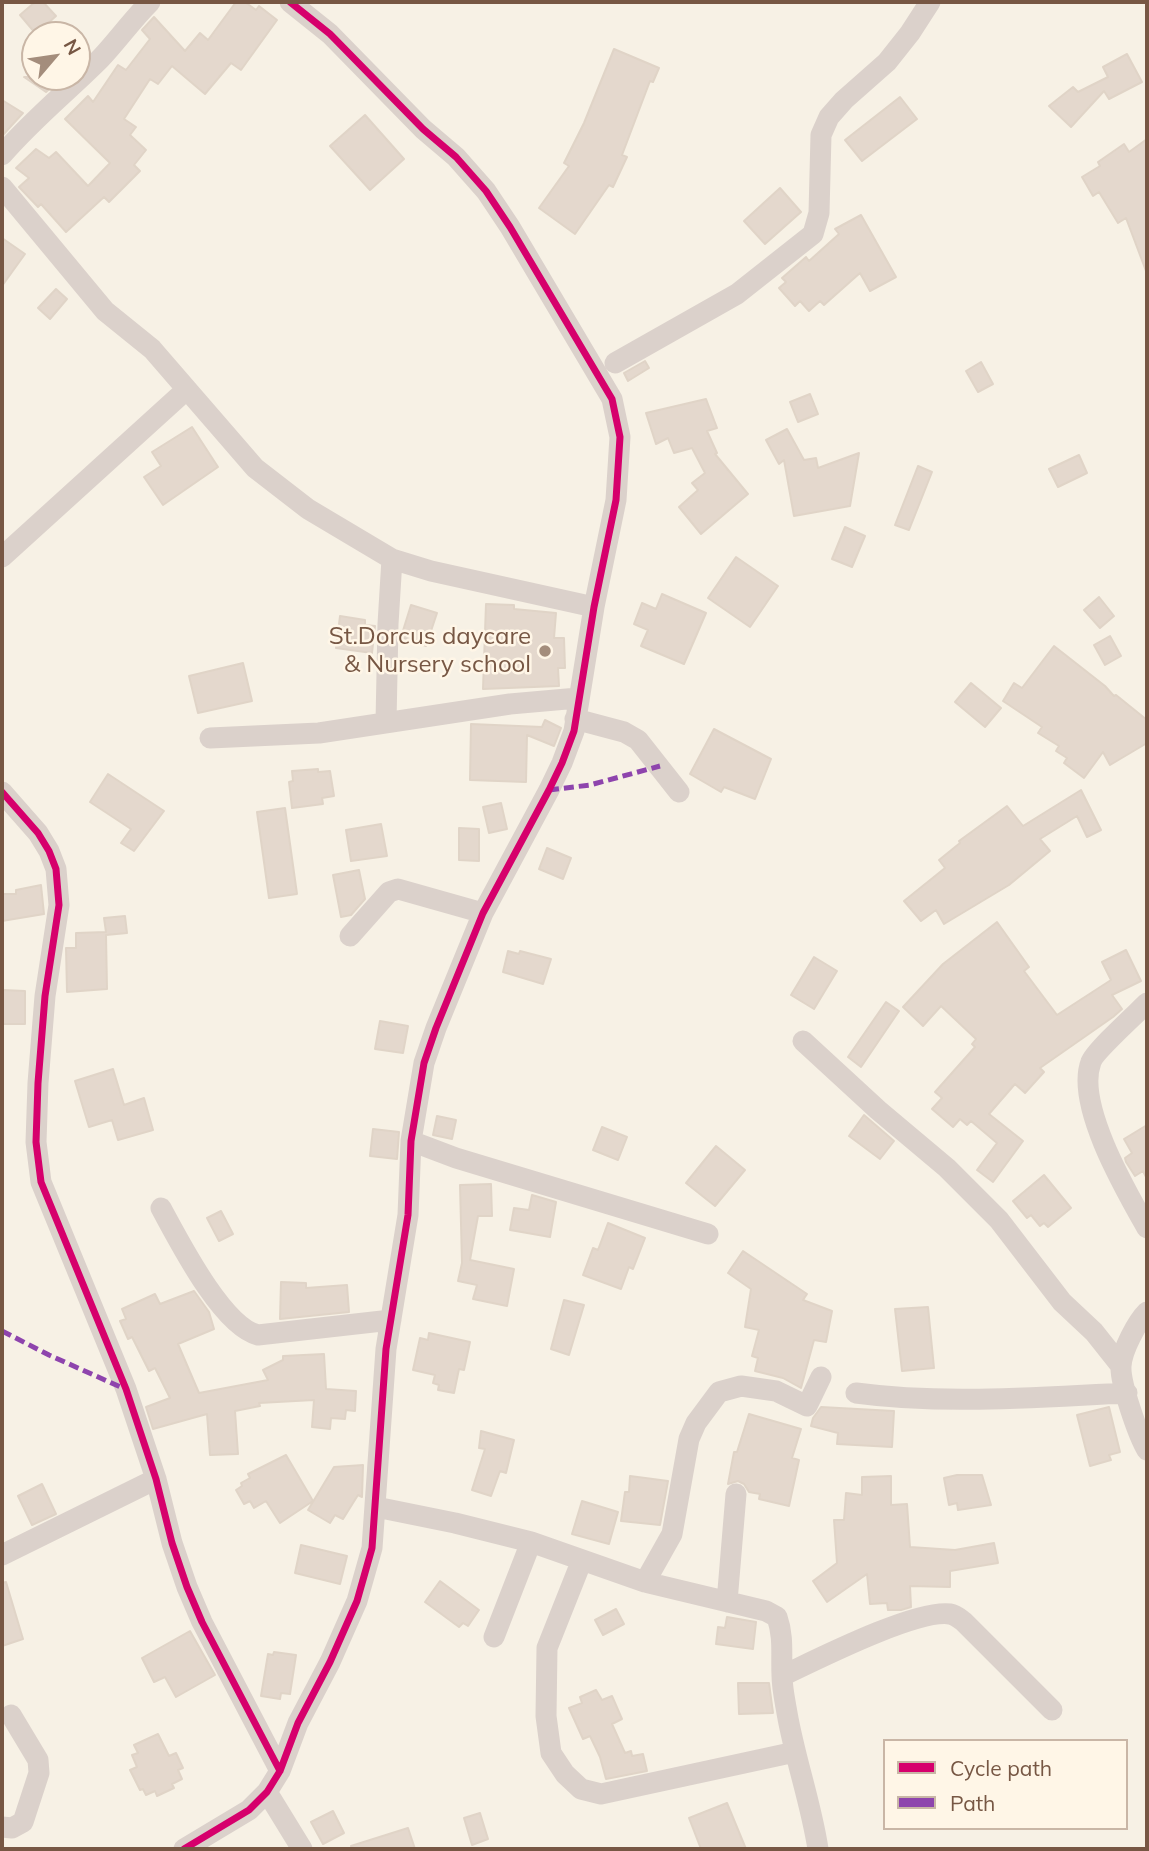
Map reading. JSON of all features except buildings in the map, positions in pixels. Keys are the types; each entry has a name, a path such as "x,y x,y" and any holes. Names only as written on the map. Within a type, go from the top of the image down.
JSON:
{"street":[{"path":"2,155 52,103 101,58 125,27 150,2"},
{"path":"184,1849 249,1810 267,1792 280,1771 298,1723 330,1662 357,1601 372,1548 391,1320 408,1215 411,1141 424,1063 483,913 562,763 573,731 594,607 617,500 620,437 612,399 510,227 486,191 456,158 423,129 330,34 290,2"},
{"path":"615,363 737,294 813,234 819,213 821,135 829,117 887,62 930,2"},
{"path":"2,187 105,311 152,349 255,468 308,509 392,559 431,571 594,607"},
{"path":"2,557 186,390"},
{"path":"386,722 387,624 392,559"},
{"path":"209,738 319,733 510,704 576,708 638,740 680,792"},
{"path":"2,792 38,833 49,850 56,870 60,905 45,996 38,1083 36,1142 41,1182 126,1389 156,1479 187,1587 202,1622 280,1771"},
{"path":"350,936 389,891 398,889 483,913"},
{"path":"1147,1003 1091,1060 1088,1080 1090,1109 1124,1188 1147,1228"},
{"path":"803,1041 878,1110 947,1168 999,1220 1062,1302 1094,1332 1121,1366 1136,1429 1147,1450"},
{"path":"411,1141 456,1158 708,1234"},
{"path":"162,1208 183,1248 228,1315 246,1332 258,1335 391,1320"},
{"path":"1121,1366 1138,1321 1147,1312"},
{"path":"645,1582 672,1534 692,1431 719,1392 741,1386 776,1391 807,1406 821,1377"},
{"path":"856,1393 892,1398 1010,1398 1127,1393"},
{"path":"2,1555 156,1479"},
{"path":"727,1602 736,1494"},
{"path":"376,1507 531,1542 645,1582 765,1611 777,1617 782,1631 782,1676 795,1752 813,1815 818,1849"},
{"path":"494,1637 531,1542"},
{"path":"582,1560 547,1648 547,1716 551,1753 565,1774 581,1789 601,1794 795,1752"},
{"path":"782,1676 898,1626 943,1614 954,1615 1052,1710"},
{"path":"2,1827 12,1828 23,1822 38,1773 38,1759 10,1715"},
{"path":"267,1792 302,1849"}],"marked path":[{"path":"549,790 590,785 660,766"},
{"path":"2,1331 125,1389"}],"cycle path":[{"path":"184,1849 249,1810 267,1792 280,1771 298,1723 330,1662 357,1601 372,1548 386,1349 408,1215 411,1141 424,1063 483,913 549,790 574,731 594,607 616,500 620,437 612,399 486,191 456,157 423,129 330,34 290,2"},
{"path":"2,792 38,833 56,869 59,905 45,996 38,1083 36,1142 41,1182 126,1389 156,1479 172,1543 187,1587 202,1622 280,1771"}],"place":[{"name":"St.Dorcus daycare & Nursery school","path":"545,651"}]}
